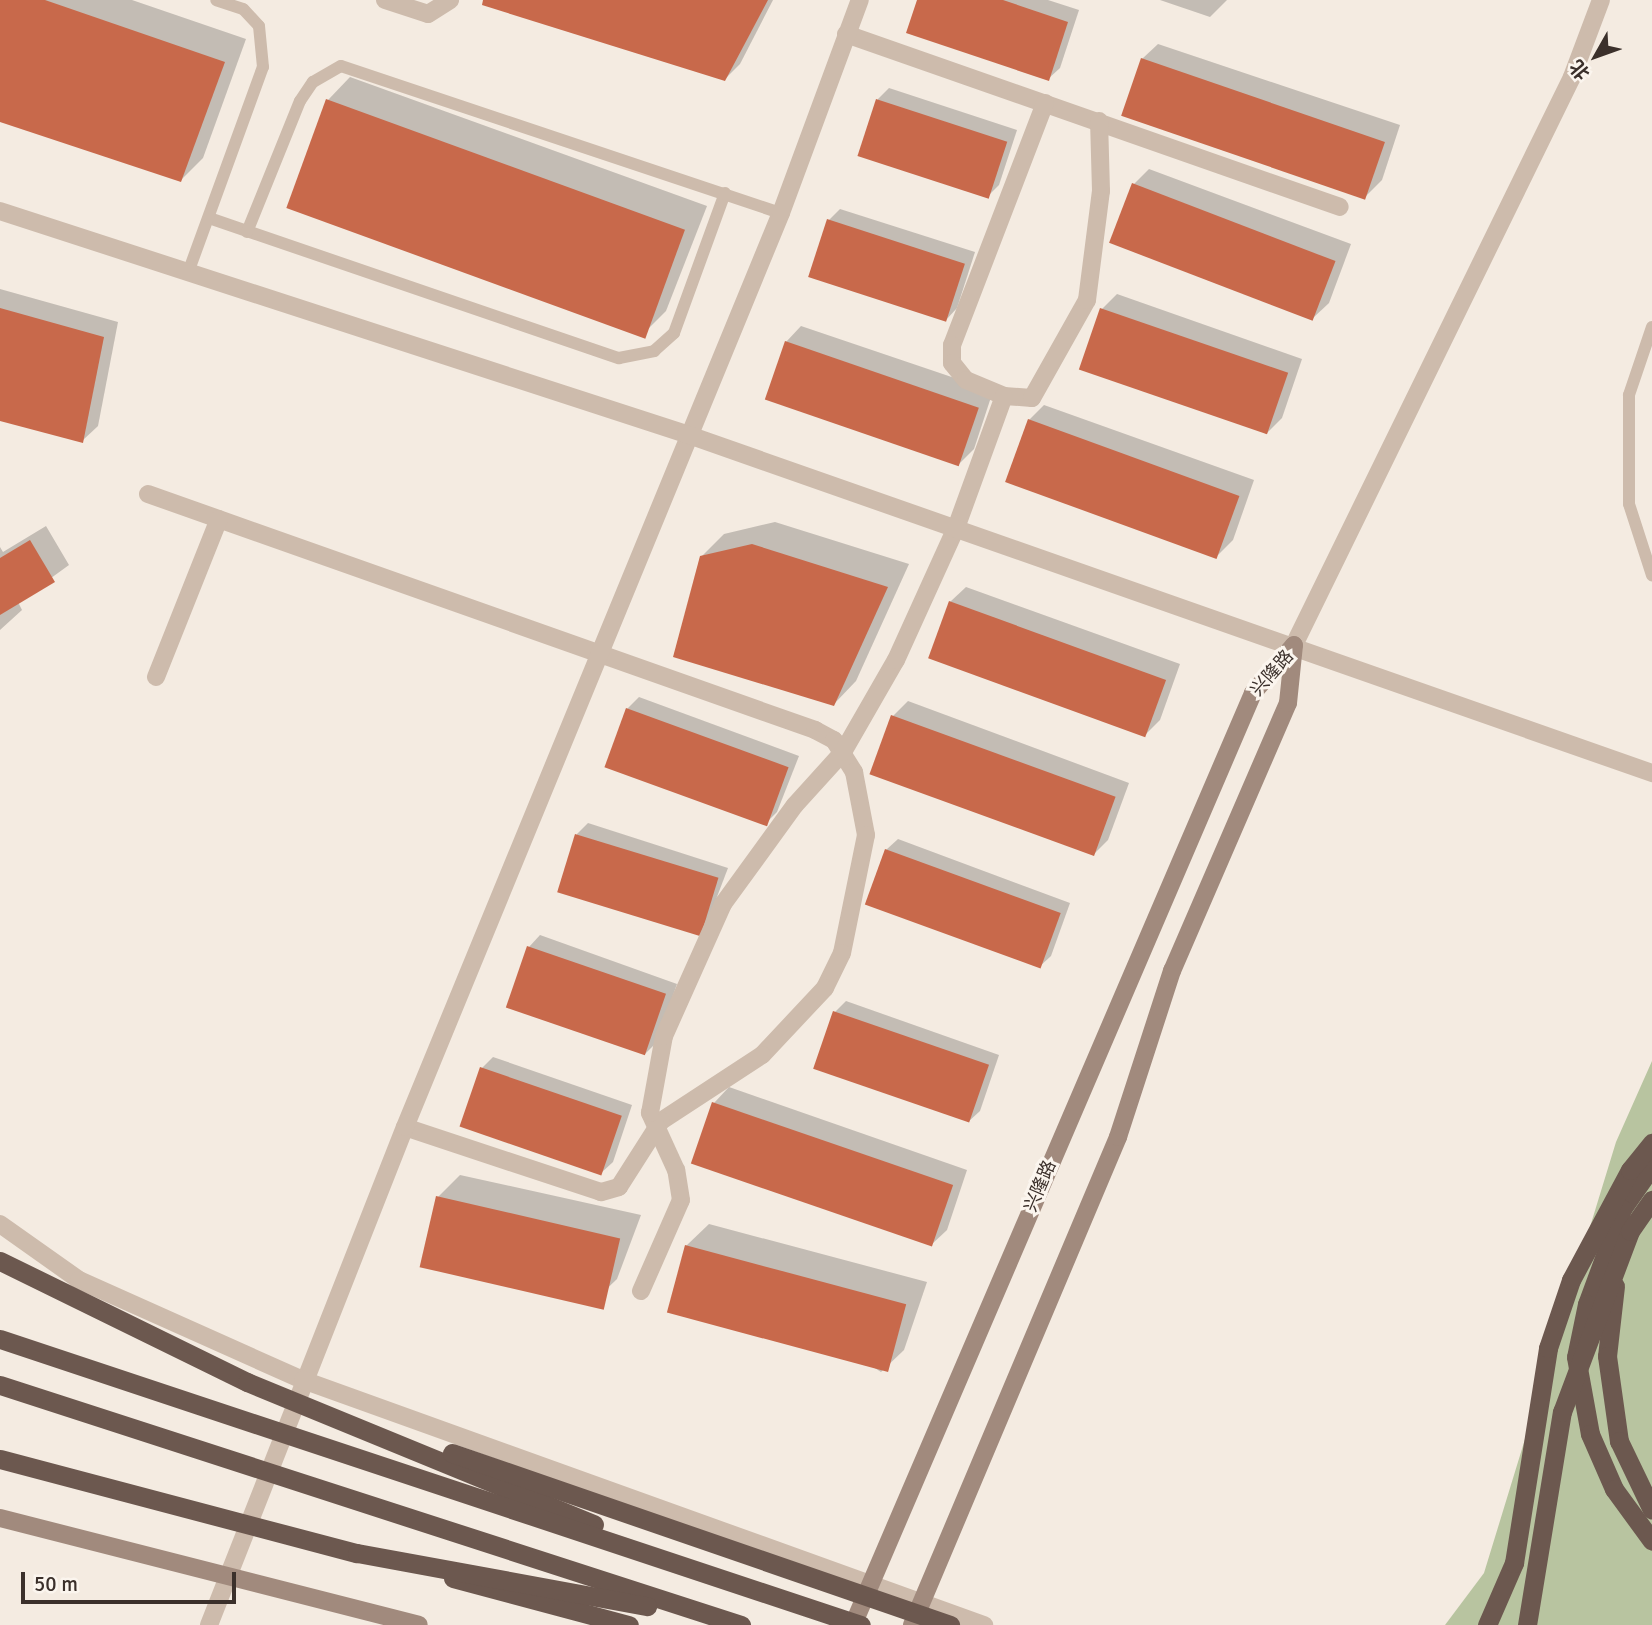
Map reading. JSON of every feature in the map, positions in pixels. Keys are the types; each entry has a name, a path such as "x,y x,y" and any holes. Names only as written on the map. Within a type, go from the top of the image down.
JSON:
{"highway":[{"path":"1487,1625 1514,1563 1548,1348 1567,1291 1630,1170 1652,1143"},
{"path":"1652,1166 1622,1209 1587,1304 1576,1357 1590,1434 1614,1489 1652,1541"},
{"path":"1527,1625 1562,1412 1630,1231 1652,1200"},
{"path":"1652,1213 1630,1242 1611,1300 1607,1356 1619,1441 1652,1510"},
{"path":"0,1261 247,1382 744,1586"},
{"path":"0,1339 861,1625"},
{"path":"247,1382 950,1625"},
{"path":"0,1385 737,1624"},
{"path":"0,1459 629,1625"},
{"path":"357,1553 737,1624"}],"main road":[{"name":"兴隆路","path":"853,1625 1253,693 1294,645"},
{"name":"兴隆路","path":"912,1625 1118,1137 1172,971 1288,703 1294,645"},
{"path":"0,1518 419,1625"}],"street":[{"path":"385,0 428,14 450,0"},
{"path":"209,1625 303,1380 405,1127 600,654 686,435 781,213 860,0"},
{"path":"1294,645 1572,77 1601,0"},
{"path":"846,34 1340,207"},
{"path":"1045,103 952,345 952,363 966,380 1004,396 1032,398 1087,300 1101,191 1099,121"},
{"path":"0,211 189,270 686,435 1294,645 1652,773"},
{"path":"641,1292 681,1200 676,1170 653,1130 651,1082 664,1036 723,904 779,824 843,752 896,660 956,528 1004,396"},
{"path":"148,494 815,730 843,752 854,772 866,835 842,953 825,988 762,1055 653,1130 631,1172 610,1193 405,1127"},
{"path":"156,677 219,519"},
{"path":"0,1224 79,1280 303,1380 869,1586 984,1625"}],"lane":[{"path":"189,270 212,219 256,95 265,43 243,9 216,0"},
{"path":"247,232 300,101 313,82 341,66 781,213"},
{"path":"212,219 606,357 635,358 654,351 674,333 725,193"},
{"path":"1652,327 1629,394 1629,504 1652,575"}],"green space":[{"path":"1652,1061 1652,1625 1445,1625 1484,1573 1616,1142"}],"building":[{"path":"0,0 45,0 225,62 181,182 0,122"},
{"path":"483,0 768,0 725,81 482,5"},
{"path":"917,0 1003,0 1068,22 1049,81 906,33"},
{"path":"1141,58 1385,142 1365,200 1121,116"},
{"path":"326,99 685,230 645,339 286,208"},
{"path":"876,99 1007,142 989,199 857,156"},
{"path":"1132,183 1336,261 1313,321 1109,243"},
{"path":"827,219 965,264 946,322 808,277"},
{"path":"0,308 104,337 83,443 0,421"},
{"path":"1100,308 1288,373 1267,434 1079,369"},
{"path":"785,341 979,408 959,466 765,400"},
{"path":"1028,419 1239,496 1217,559 1005,482"},
{"path":"30,540 55,582 0,615 0,558"},
{"path":"752,544 888,587 834,706 673,657 700,556"},
{"path":"949,601 1166,680 1145,737 928,658"},
{"path":"626,708 789,767 767,826 604,767"},
{"path":"891,715 1116,797 1094,856 869,774"},
{"path":"575,834 718,878 701,936 557,892"},
{"path":"885,849 1061,913 1041,968 865,904"},
{"path":"527,946 666,994 645,1055 506,1007"},
{"path":"833,1011 989,1065 969,1122 813,1069"},
{"path":"480,1067 622,1116 601,1175 459,1127"},
{"path":"712,1102 953,1185 932,1246 691,1163"},
{"path":"436,1196 620,1239 604,1310 420,1267"},
{"path":"685,1245 906,1304 888,1372 667,1313"}]}
